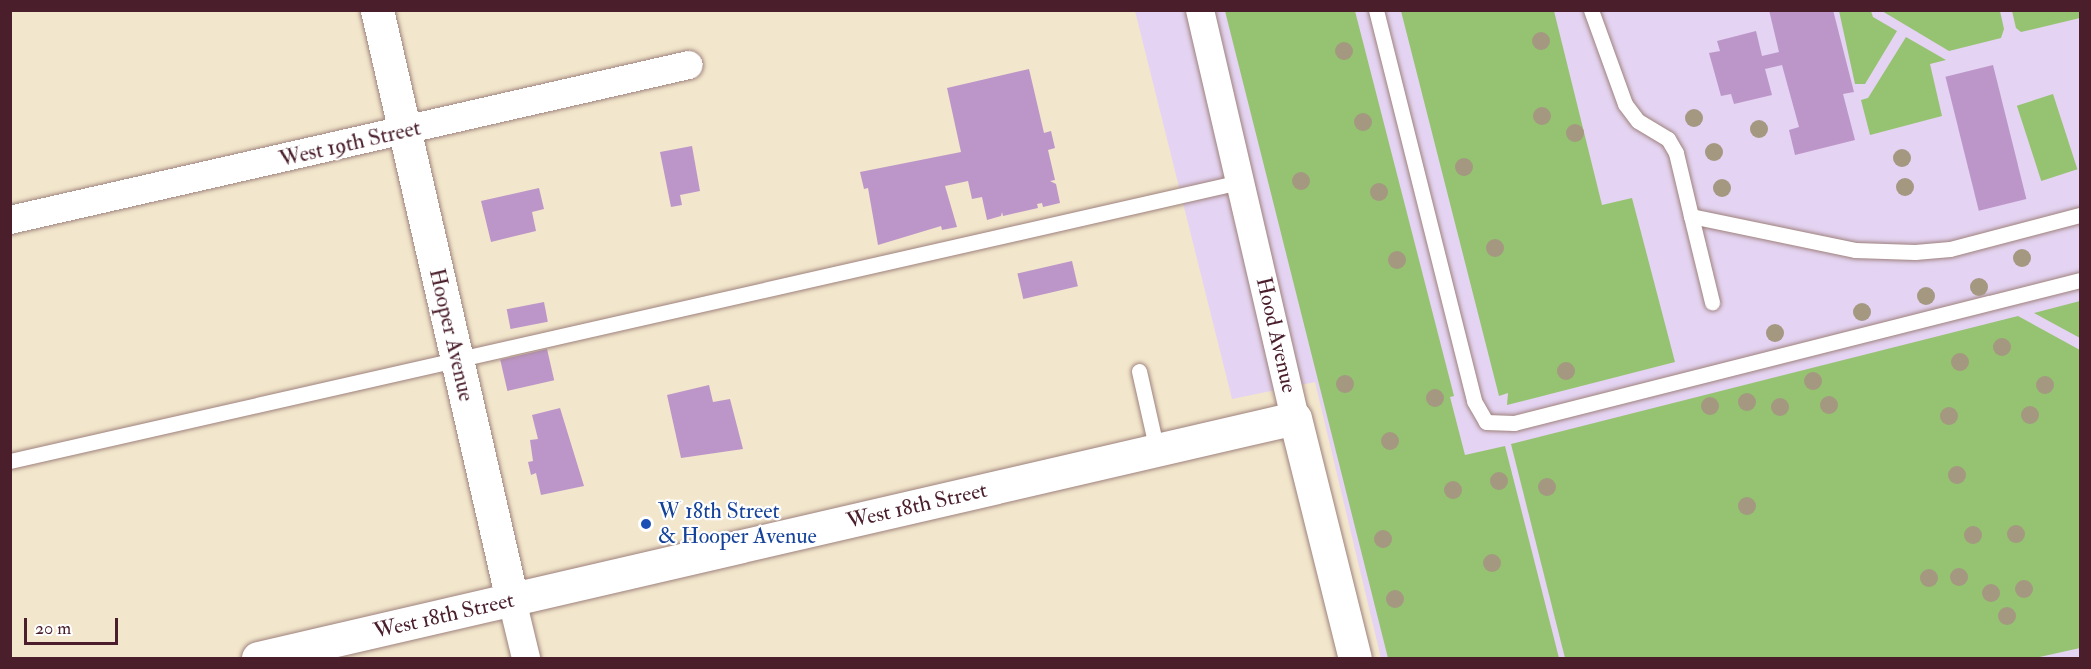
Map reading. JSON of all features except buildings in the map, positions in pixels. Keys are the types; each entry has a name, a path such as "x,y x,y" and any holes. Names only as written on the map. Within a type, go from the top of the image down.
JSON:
{"street":[{"name":"Hooper Avenue","path":"377,10 526,658"},
{"name":"Hood Avenue","path":"1200,10 1353,658"},
{"name":"West 19th Street","path":"10,220 404,132 689,65"},
{"name":"West 18th Street","path":"258,658 1295,418"}],"lane":[{"path":"1376,10 1474,401 1486,422 1514,423 2080,280"},
{"path":"1591,10 1625,104 1638,121 1668,139 1676,153 1712,302"},
{"path":"10,461 1240,182"},
{"path":"1691,216 1855,250 1914,252 1950,249 2080,215"},
{"path":"1139,371 1157,451"}],"shaded area":[{"path":"1135,11 2080,11 2080,658 1381,658 1315,382 1232,399"}],"green space":[{"path":"1225,11 1355,11 1454,396 1450,397 1465,455 1505,446 1559,658 1388,658"},
{"path":"1401,11 1554,11 1602,205 1632,198 1675,362 1507,405 1508,393 1499,396"},
{"path":"1839,11 1871,11 1873,17 1897,31 1865,84 1855,84"},
{"path":"1882,11 2000,11 2004,29 2001,38 1949,51"},
{"path":"2012,11 2080,11 2080,18 2021,32 2016,28"},
{"path":"1906,37 1946,60 1930,64 1942,116 1870,135 1861,100 1868,98"},
{"path":"2053,94 2077,169 2041,181 2017,106"},
{"path":"2080,301 2080,338 2034,313"},
{"path":"2018,316 2080,350 2080,648 2035,658 1565,658 1511,444"}],"place":[{"name":"W 18th Street & Hooper Avenue","path":"646,524"}]}
